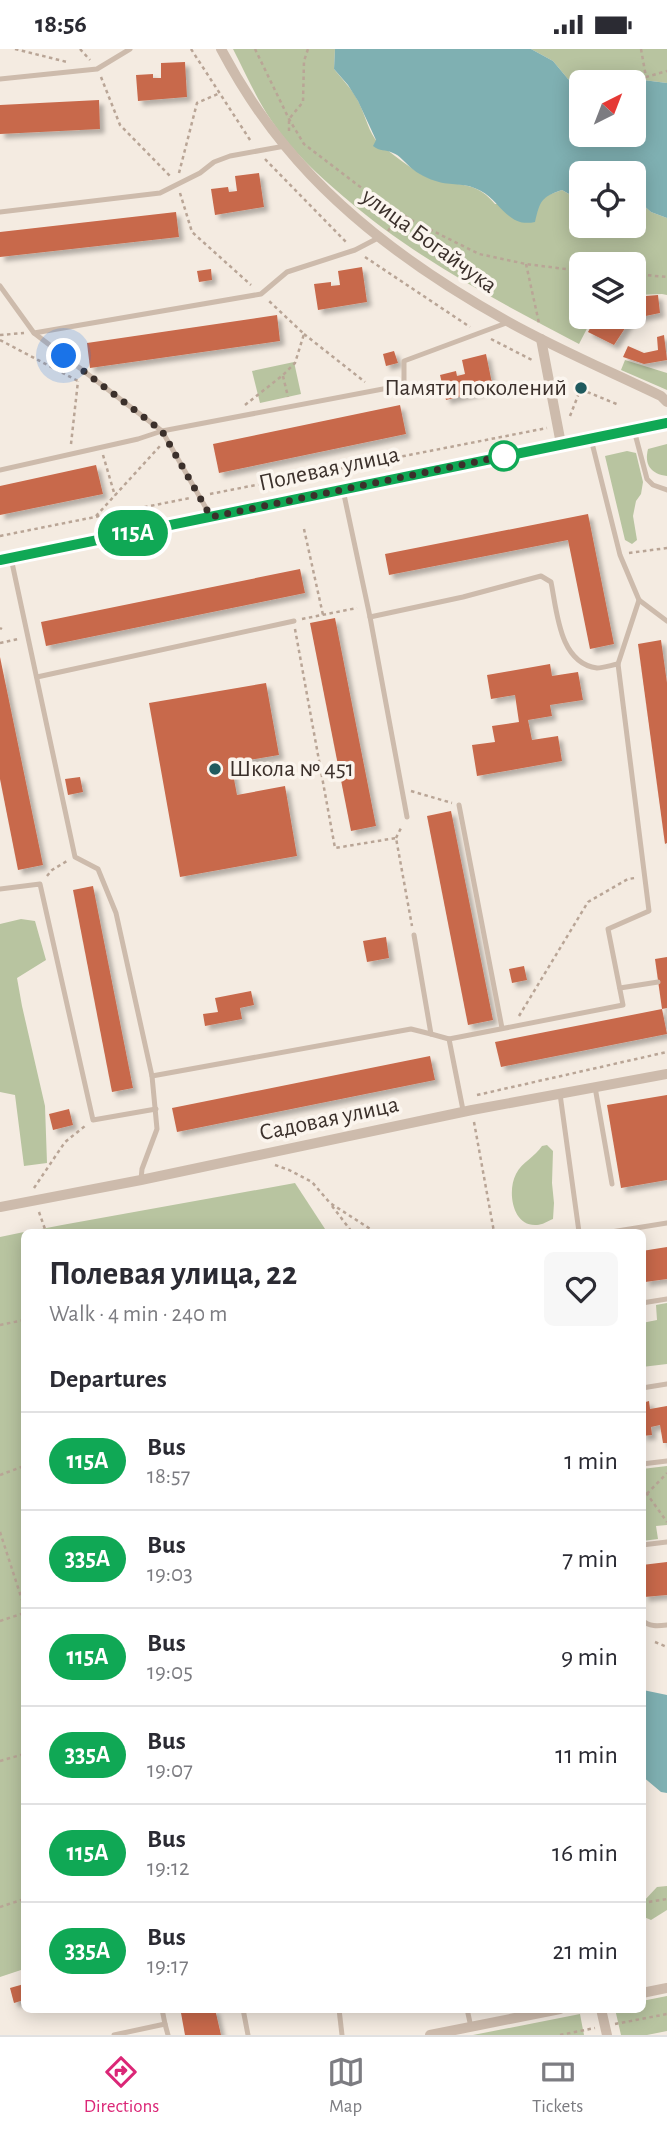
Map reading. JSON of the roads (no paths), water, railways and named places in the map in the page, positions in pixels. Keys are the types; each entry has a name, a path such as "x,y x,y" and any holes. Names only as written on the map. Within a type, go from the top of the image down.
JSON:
{"street":[{"name":"улица Богайчука","path":"221,49 258,110 285,146 338,201 380,237 477,304 541,339 660,396 667,402"},
{"path":"541,339 561,444"},
{"name":"Полевая улица","path":"5,559 667,423"},
{"name":"Садовая улица","path":"0,1207 468,1111 667,1074"},
{"path":"646,1992 667,1988"},
{"path":"430,2035 540,2013"},
{"path":"602,2013 607,2035"}],"lane":[{"path":"0,79 97,69 130,49"},
{"path":"0,212 160,193 200,173 214,162 230,156 285,146"},
{"path":"34,333 261,294 287,272 355,250 380,237"},
{"path":"0,286 34,333 162,431 211,517"},
{"path":"0,470 162,431 404,385 404,361 509,322"},
{"path":"634,430 647,479 653,485 667,490"},
{"path":"591,439 620,555 639,600 667,621"},
{"path":"343,490 368,605 407,817"},
{"path":"5,559 28,637 75,857 97,869 116,913 152,1076 157,1129 142,1169 141,1180"},
{"path":"370,617 463,597 541,576 551,582 564,645 580,661 597,668 618,664"},
{"path":"152,1076 411,1029 449,1039 623,1005 608,929 649,911 618,664 639,600"},
{"path":"37,677 294,621"},
{"path":"459,804 502,1028"},
{"path":"0,889 40,884 93,1120 156,1109"},
{"path":"414,935 430,1034"},
{"path":"620,988 658,982"},
{"path":"449,1039 468,1111"},
{"path":"595,1087 612,1184"},
{"path":"560,1094 579,1229"},
{"path":"630,1229 667,1223"},
{"path":"646,1302 667,1299"},
{"path":"646,1387 667,1384"},
{"path":"646,1464 667,1461"},
{"path":"646,1545 667,1542"},
{"path":"646,1624 667,1625"},
{"path":"163,2013 168,2035"},
{"path":"244,2013 248,2035"},
{"path":"339,2013 342,2035"},
{"path":"468,2013 471,2027"},
{"path":"114,2035 165,2024"}],"water":[{"path":"335,49 531,49 553,61 569,80 569,147 646,147 646,80 667,83 667,218 646,208 646,161 569,161 569,194 562,190 542,201 535,222 518,221 505,213 488,195 475,188 439,182 423,176 395,154 373,146 376,140 358,101 334,69"},
{"path":"646,1691 667,1695 667,1793 661,1792 646,1779"}],"place":[{"name":"Памяти поколений","path":"581,388"},
{"name":"Школа № 451","path":"215,769"}]}
